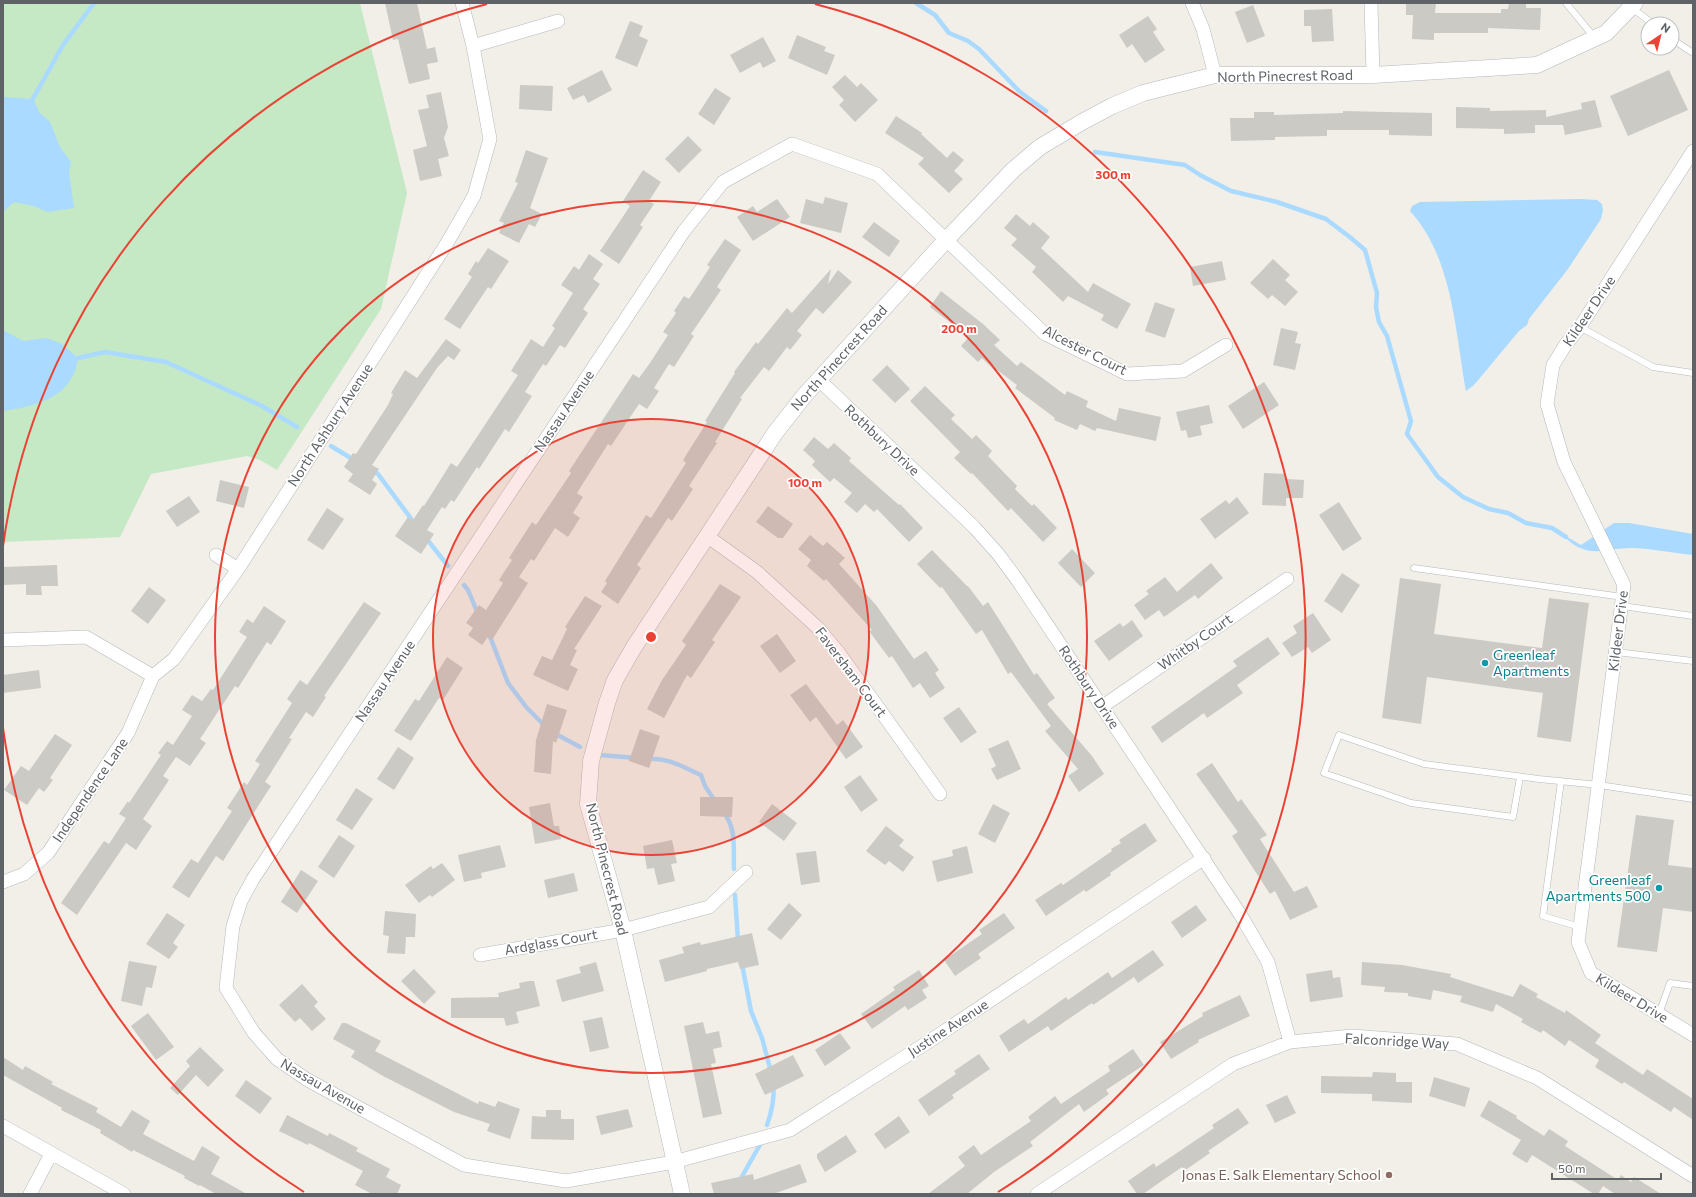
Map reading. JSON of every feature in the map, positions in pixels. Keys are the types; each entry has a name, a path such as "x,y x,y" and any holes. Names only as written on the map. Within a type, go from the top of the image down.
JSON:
{"street":[{"name":"North Ashbury Avenue","path":"154,676 174,659 238,569 447,244 474,196 490,139 473,46 462,3"},
{"path":"1192,3 1203,29 1216,75"},
{"path":"1371,3 1373,75"},
{"name":"North Pinecrest Road","path":"682,1194 623,930 588,804 591,761 615,680 638,641 775,433 818,379 946,240 1013,170 1040,147 1076,125 1112,106 1144,93 1216,75 1373,75 1537,65 1606,33 1633,5"},
{"path":"473,46 558,21"},
{"name":"Nassau Avenue","path":"674,1162 566,1181 464,1165 306,1079 277,1059 266,1048 246,1021 226,988 233,926 241,901 253,879 684,231 723,182 792,144 877,174 946,240"},
{"name":"Kildeer Drive","path":"1693,151 1580,327 1566,344 1553,366 1547,404 1564,462 1624,585 1578,942 1591,973 1693,1035"},
{"name":"Alcester Court","path":"946,240 1045,334 1127,374 1183,371 1226,345"},
{"name":"Rothbury Drive","path":"818,379 974,527 999,555 1103,706 1240,914 1268,962 1290,1042"},
{"name":"Faversham Court","path":"707,536 757,572 818,628 840,653 940,794"},
{"path":"216,555 238,569"},
{"name":"Whitby Court","path":"1103,706 1288,579"},
{"path":"3,640 86,637 154,676"},
{"name":"Independence Lane","path":"3,882 24,874 48,853 128,733 154,676"},
{"name":"Justine Avenue","path":"674,1162 790,1130 925,1044 1204,858"},
{"name":"Ardglass Court","path":"480,955 623,930 709,907 746,872"},
{"name":"Falconridge Way","path":"1039,1194 1232,1064 1290,1042 1352,1036 1456,1044 1537,1078 1693,1176"},
{"path":"3,1126 124,1194"},
{"path":"30,1194 52,1154"}],"lane":[{"path":"1566,3 1595,38"},
{"path":"1633,5 1645,16"},
{"path":"1680,44 1693,53"},
{"path":"1580,327 1653,367 1693,373"},
{"path":"1414,568 1622,602 1693,616"},
{"path":"1616,652 1693,661"},
{"path":"1520,777 1513,817 1411,803 1324,773 1339,735 1424,764 1520,777 1599,785 1693,799"},
{"path":"1561,781 1543,916 1580,927"},
{"path":"1659,1014 1670,983 1693,986"}],"green space":[{"path":"3,3 360,3 407,193 381,309 277,470 260,460 247,456 151,474 120,537 3,542"}],"water":[{"path":"3,97 33,99 40,113 50,122 60,147 71,162 69,172 74,208 48,212 33,206 14,202 3,212"},
{"path":"1597,200 1602,204 1603,210 1601,219 1568,269 1529,319 1527,325 1519,331 1474,385 1466,391 1455,320 1444,273 1424,230 1410,211 1412,206 1420,202"},
{"path":"3,330 23,341 47,338 62,344 78,358 75,372 61,391 40,403 3,411"},
{"path":"1614,523 1629,523 1693,534 1693,555 1634,548 1596,551 1588,550 1571,543 1562,534 1581,545"}],"building":[{"path":"385,3 417,3 427,49 435,47 438,62 427,64 430,79 409,84 398,39 393,40"},
{"path":"1406,3 1436,3 1435,13 1501,13 1501,9 1508,9 1509,3 1526,3 1526,8 1541,8 1540,30 1488,28 1488,33 1434,33 1434,40 1412,39 1413,15 1406,15"},
{"path":"1253,5 1265,36 1247,43 1235,12"},
{"path":"1332,9 1334,41 1312,42 1311,26 1304,26 1304,10"},
{"path":"1148,16 1157,29 1153,32 1165,50 1145,63 1132,44 1127,48 1119,35"},
{"path":"630,21 643,26 639,36 648,40 637,67 615,58"},
{"path":"797,35 826,47 824,51 835,55 827,75 788,58"},
{"path":"763,37 776,61 763,68 760,62 740,73 730,55"},
{"path":"602,70 612,90 588,103 584,95 573,100 567,88"},
{"path":"1669,70 1688,110 1628,136 1610,96"},
{"path":"845,75 857,87 861,83 878,100 855,122 839,105 844,100 832,87"},
{"path":"520,85 553,86 552,111 519,109"},
{"path":"715,88 731,98 714,125 698,114"},
{"path":"441,92 448,127 444,138 449,156 438,159 442,176 420,181 413,150 427,146 418,110 429,108 426,95"},
{"path":"1595,100 1602,127 1565,135 1563,125 1535,125 1535,133 1504,134 1504,129 1456,128 1456,107 1490,108 1490,111 1546,110 1546,117 1582,109 1581,103"},
{"path":"1343,111 1432,113 1432,136 1389,135 1389,130 1327,130 1327,136 1275,137 1275,140 1231,141 1230,118 1254,118 1254,112 1274,112 1274,115 1343,113"},
{"path":"896,116 922,133 921,134 947,158 953,151 964,160 954,171 963,179 949,193 918,164 924,158 885,133"},
{"path":"688,136 702,150 679,173 665,159"},
{"path":"526,150 548,158 530,208 542,214 535,227 529,224 519,243 499,233 504,223 499,221 518,183 515,182"},
{"path":"643,170 661,182 649,201 654,204 640,225 643,227 619,264 600,251 630,206 623,201"},
{"path":"825,197 848,203 841,233 800,223 806,199 823,204"},
{"path":"777,199 790,217 753,241 737,217 753,206 757,212"},
{"path":"1016,214 1030,226 1033,222 1050,237 1041,248 1088,292 1093,283 1131,304 1117,329 1101,320 1104,315 1068,296 1063,302 1032,272 1036,267 1011,245 1017,239 1004,228"},
{"path":"874,222 900,241 889,257 862,237"},
{"path":"725,239 741,250 717,287 721,290 691,334 694,336 674,367 669,364 654,388 659,391 647,409 639,404 611,446 608,444 577,493 583,497 573,513 580,518 568,537 555,528 534,561 531,559 519,577 528,583 492,640 488,637 482,645 468,635 473,628 466,623 479,605 486,610 503,583 499,580 512,560 509,558 532,522 536,525 571,473 569,471 633,374 639,378 650,363 668,335 663,332 676,313 674,311 684,296 689,299 710,267 707,265"},
{"path":"488,248 509,261 491,289 488,287 460,329 444,319 472,277 468,274 476,261 478,263"},
{"path":"589,254 603,264 593,279 600,284 583,309 588,313 565,348 560,345 546,366 543,364 525,392 532,396 509,432 505,429 479,469 477,467 454,502 451,500 445,509 442,507 427,530 434,534 421,554 395,536 408,517 413,520 423,505 424,506 451,463 457,467 518,375 511,371 531,339 543,347 555,328 552,326 573,293 561,285 574,266 579,270"},
{"path":"1273,259 1290,275 1285,280 1298,292 1285,306 1272,295 1268,299 1250,283"},
{"path":"1222,261 1226,280 1193,286 1190,267"},
{"path":"831,269 828,284 838,270 852,282 823,314 816,308 797,331 802,335 790,350 787,347 769,371 764,367 740,398 742,399 715,442 717,443 689,486 693,489 672,521 668,518 637,565 641,568 618,604 601,592 607,583 605,581 646,515 651,518 686,463 683,460 707,422 705,421 735,373 734,372 756,342 758,344 787,308 792,313"},
{"path":"941,291 983,324 1000,340 994,345 1017,366 1021,362 1065,395 1067,391 1088,401 1086,407 1116,421 1119,408 1161,417 1156,441 1097,428 1095,431 1080,424 1077,430 1054,420 1055,418 1015,388 1017,385 996,369 995,371 982,358 978,362 961,346 969,337 930,307"},
{"path":"1155,302 1175,309 1165,338 1145,331"},
{"path":"1281,328 1298,332 1295,343 1301,344 1295,370 1273,365"},
{"path":"446,339 461,350 454,360 448,356 437,368 372,465 379,469 372,480 377,484 370,495 348,481 353,474 344,467 353,453 356,454 388,405 393,394 391,393 405,370 417,378"},
{"path":"887,365 910,389 895,403 872,380"},
{"path":"1264,382 1279,405 1243,429 1228,406"},
{"path":"925,386 955,415 951,419 972,439 976,435 992,451 988,456 1017,486 1015,489 1032,506 1034,504 1057,528 1043,542 1011,508 1008,511 972,473 971,474 954,458 960,452 910,401"},
{"path":"1209,405 1213,423 1200,426 1202,435 1188,438 1186,430 1181,431 1176,412"},
{"path":"814,437 828,449 834,443 851,458 849,461 899,505 900,504 923,528 909,542 877,509 874,512 865,504 857,513 844,502 852,493 834,478 830,482 812,465 815,461 803,450"},
{"path":"1264,473 1286,474 1286,479 1304,480 1303,498 1286,498 1286,506 1262,505"},
{"path":"220,480 249,487 244,508 216,501"},
{"path":"189,496 200,512 177,527 166,511"},
{"path":"1237,497 1249,513 1215,539 1200,519 1226,500 1229,504"},
{"path":"1339,502 1362,539 1343,551 1319,515"},
{"path":"768,506 793,524 783,538 778,538 756,522"},
{"path":"327,508 344,519 323,550 307,540"},
{"path":"810,535 823,546 827,542 845,558 839,564 876,605 914,659 926,651 939,670 935,673 945,688 930,698 920,683 913,688 892,656 889,658 869,631 872,630 826,579 824,581 807,566 811,560 798,549"},
{"path":"1072,549 1095,573 1081,587 1058,563"},
{"path":"932,550 968,586 983,606 988,602 1034,675 1037,673 1055,698 1047,704 1092,756 1104,774 1079,792 1068,776 1078,769 1045,731 1051,726 1011,672 1008,674 982,630 976,634 942,587 940,588 917,564"},
{"path":"1211,563 1223,578 1198,599 1195,595 1164,617 1159,610 1145,620 1134,605 1149,594 1146,591 1165,577 1177,592"},
{"path":"57,565 58,586 41,586 42,595 26,595 26,584 3,585 3,567"},
{"path":"1342,573 1360,585 1342,613 1324,601"},
{"name":"Greenleaf Apartments","path":"1400,578 1441,584 1434,634 1542,648 1549,598 1589,603 1571,742 1537,737 1543,693 1427,677 1421,724 1382,718"},
{"path":"720,584 741,597 712,640 715,642 691,678 687,675 664,718 647,709 662,680 686,645 682,641"},
{"path":"149,587 166,600 148,624 131,611"},
{"path":"585,596 602,606 574,649 577,650 570,665 578,669 568,691 533,675 542,656 552,660 567,629 565,627"},
{"path":"364,602 381,613 324,696 326,697 313,717 306,712 289,738 292,739 265,782 271,786 223,861 216,856 189,898 172,887 191,859 198,863 232,811 227,808 244,782 247,785 260,764 255,761 292,703 287,699 300,680 307,685"},
{"path":"264,606 286,621 271,645 267,642 238,688 235,686 200,739 206,743 190,766 176,757 163,776 169,780 143,819 152,826 136,850 126,843 77,915 61,903 104,841 109,844 126,818 119,814 128,801 129,803 161,755 158,753 167,741 173,745 192,716 182,710 192,695 202,701 211,689 213,690 247,637 239,632 247,619 253,623"},
{"path":"1313,613 1331,640 1312,653 1308,647 1292,657 1282,643 1297,633 1293,626"},
{"path":"1132,620 1143,636 1109,661 1094,641 1120,623 1123,627"},
{"path":"777,634 796,661 780,673 760,646"},
{"path":"1268,637 1280,654 1237,685 1243,693 1207,718 1204,713 1162,743 1151,727 1237,666 1233,661"},
{"path":"447,657 463,668 443,700 439,698 411,741 394,731 415,699 419,701"},
{"path":"39,670 41,688 3,693 3,675"},
{"path":"806,684 837,725 843,720 863,747 846,759 816,717 810,722 790,695"},
{"path":"547,704 567,710 556,743 553,741 551,774 534,772 536,740"},
{"path":"959,707 977,732 961,743 943,718"},
{"path":"640,729 660,736 649,768 629,761"},
{"path":"55,734 72,745 50,778 53,780 44,792 39,788 27,805 4,790 21,766 29,771"},
{"path":"1008,740 1021,769 997,780 991,769 996,766 988,749"},
{"path":"398,747 414,758 394,790 377,779"},
{"path":"1212,763 1238,802 1241,799 1267,835 1260,839 1294,892 1307,886 1318,907 1290,920 1275,891 1270,894 1232,836 1238,832 1196,774"},
{"path":"860,775 878,800 861,812 844,787"},
{"path":"356,788 373,799 352,830 336,820"},
{"path":"700,797 733,797 732,817 700,816"},
{"path":"550,803 554,826 559,826 561,839 535,844 529,807"},
{"path":"772,804 797,823 784,841 759,822"},
{"path":"993,804 1010,813 995,843 978,834"},
{"name":"Greenleaf Apartments 500","path":"1636,815 1674,820 1668,865 1693,868 1693,912 1663,908 1657,952 1617,947"},
{"path":"1145,823 1157,841 1110,873 1111,875 1086,892 1084,890 1046,916 1035,900 1061,883 1063,885 1112,851 1111,849 1121,843 1119,840"},
{"path":"886,826 904,840 899,846 914,857 903,872 889,861 885,865 866,851"},
{"path":"339,835 355,846 334,878 318,867"},
{"path":"672,840 677,863 671,864 675,881 658,885 654,868 647,869 643,846"},
{"path":"500,845 506,867 481,873 482,878 464,882 458,855"},
{"path":"967,846 973,873 937,882 932,861 953,856 952,850"},
{"path":"816,851 820,882 801,885 796,853"},
{"path":"442,863 455,880 432,897 430,895 419,903 405,885 431,866 433,869"},
{"path":"301,870 318,881 297,913 281,902"},
{"path":"574,873 578,891 548,898 544,880"},
{"path":"789,903 802,915 781,940 767,929"},
{"path":"1196,905 1207,920 1182,938 1171,922"},
{"path":"385,911 416,914 415,937 406,937 405,954 387,953 389,936 383,935"},
{"path":"167,913 185,925 173,943 178,947 169,959 146,944"},
{"path":"1004,913 1015,928 978,954 981,958 955,976 944,960 982,934 979,930"},
{"path":"752,933 759,965 740,969 738,962 707,969 707,971 665,982 659,960 684,953 682,947 700,942 701,945"},
{"path":"1153,950 1164,965 1138,983 1134,977 1051,1031 1048,1026 1009,1052 999,1036 1024,1019 1028,1024 1066,997 1068,1000 1108,972 1112,978"},
{"path":"129,961 157,966 152,988 146,987 142,1006 121,1001"},
{"path":"596,962 604,991 562,1002 556,980 581,973 579,967"},
{"path":"1362,962 1402,965 1451,974 1450,977 1513,997 1520,984 1538,994 1536,997 1565,1013 1566,1010 1601,1035 1595,1043 1643,1075 1647,1069 1693,1099 1693,1120 1674,1107 1671,1112 1624,1082 1622,1084 1595,1067 1599,1060 1569,1040 1565,1046 1543,1030 1541,1033 1521,1022 1523,1019 1496,1004 1493,1012 1460,1002 1462,996 1433,990 1431,1000 1408,996 1408,993 1384,992 1385,987 1361,985"},
{"path":"414,969 436,992 424,1004 401,981"},
{"path":"919,970 929,986 922,990 927,998 908,1010 905,1006 872,1029 861,1014 895,990 893,987"},
{"path":"1332,970 1333,978 1340,977 1343,997 1310,1002 1306,974"},
{"path":"534,981 540,1006 516,1012 519,1023 506,1026 504,1018 451,1018 451,998 499,997 498,993 520,988 519,983"},
{"path":"302,984 318,1002 314,1006 326,1019 312,1031 300,1018 295,1022 279,1005"},
{"path":"1240,995 1250,1016 1198,1040 1199,1042 1171,1059 1160,1042 1203,1016 1202,1013"},
{"path":"148,1013 174,1047 156,1060 131,1026"},
{"path":"602,1017 609,1048 590,1052 583,1021"},
{"path":"703,1022 706,1034 719,1031 722,1047 713,1049 716,1063 711,1064 722,1114 703,1118 684,1026"},
{"path":"342,1023 346,1023 381,1041 375,1051 478,1104 479,1101 495,1107 498,1101 520,1109 510,1139 487,1131 490,1124 454,1112 383,1076 351,1057 355,1051 333,1039"},
{"path":"840,1033 851,1048 825,1066 815,1050"},
{"path":"200,1047 224,1070 208,1087 196,1075 178,1095 170,1088 190,1066 186,1061"},
{"path":"1133,1049 1144,1065 1106,1090 1109,1094 1084,1112 1079,1104 1030,1142 1033,1146 994,1172 967,1194 928,1194 965,1166 958,1157 974,1145 981,1155 1031,1121 1028,1117 1055,1096 1061,1104 1110,1071 1108,1066"},
{"path":"979,1054 990,1069 952,1095 954,1098 929,1116 918,1100 956,1074 954,1071"},
{"path":"793,1055 804,1076 765,1095 755,1074"},
{"path":"3,1057 23,1070 25,1066 53,1082 51,1084 98,1108 96,1112 121,1127 132,1110 150,1121 143,1134 194,1161 202,1146 220,1157 211,1174 247,1194 216,1194 184,1178 185,1176 133,1150 132,1152 100,1133 101,1130 61,1110 62,1108 3,1075"},
{"path":"1373,1072 1396,1073 1396,1082 1412,1082 1412,1103 1372,1101 1372,1094 1321,1093 1321,1076 1372,1077"},
{"path":"1434,1077 1470,1088 1465,1107 1429,1096"},
{"path":"246,1080 272,1098 260,1114 235,1096"},
{"path":"1287,1095 1296,1113 1275,1123 1266,1105"},
{"path":"1489,1100 1517,1116 1516,1118 1544,1136 1549,1129 1568,1141 1565,1146 1618,1180 1621,1175 1631,1182 1634,1177 1661,1194 1615,1194 1603,1186 1598,1194 1594,1194 1532,1155 1527,1163 1512,1154 1521,1140 1480,1116"},
{"path":"1238,1108 1249,1123 1208,1151 1210,1153 1184,1171 1182,1167 1143,1194 1137,1194 1128,1181 1154,1163 1156,1167 1214,1128 1212,1125"},
{"path":"628,1109 633,1127 601,1135 596,1116"},
{"path":"546,1110 561,1110 561,1119 574,1119 574,1140 531,1139 532,1116 546,1117"},
{"path":"287,1115 328,1136 329,1133 358,1148 356,1151 390,1169 386,1177 401,1185 397,1194 372,1194 355,1185 363,1171 309,1143 308,1145 279,1131"},
{"path":"899,1116 910,1132 885,1149 874,1134"},
{"path":"846,1135 857,1152 825,1172 817,1158 817,1154"},
{"path":"800,1164 807,1182 773,1194 714,1194 711,1183 753,1174 754,1180"}],"waterway":[{"path":"30,104 63,45 94,3"},
{"path":"916,3 935,15 949,33 968,41 979,49 1020,92 1046,111"},
{"path":"1095,152 1185,165 1200,175 1231,191 1277,202 1326,219 1351,238 1365,250 1377,293 1376,307 1379,322 1387,336 1411,421 1407,434 1438,477 1463,497 1489,509 1508,513 1526,523 1552,528 1566,537"},
{"path":"78,358 105,352 166,362 262,406 297,427"},
{"path":"331,446 354,460"},
{"path":"373,471 378,474 415,524"},
{"path":"426,538 448,566"},
{"path":"464,585 468,590 478,614"},
{"path":"489,634 508,683 527,708 545,726"},
{"path":"554,733 580,747"},
{"path":"600,755 636,758"},
{"path":"647,759 668,761 701,775 705,786 715,801"},
{"path":"724,813 733,833 734,869"},
{"path":"735,895 738,941"},
{"path":"742,964 751,1011 762,1038 771,1072"},
{"path":"767,1125 772,1106 773,1086"},
{"path":"740,1180 761,1143"}],"place":[{"name":"Greenleaf Apartments","path":"1485,663"},
{"name":"Greenleaf Apartments 500","path":"1659,888"},
{"name":"Jonas E. Salk Elementary School","path":"1389,1175"}]}
